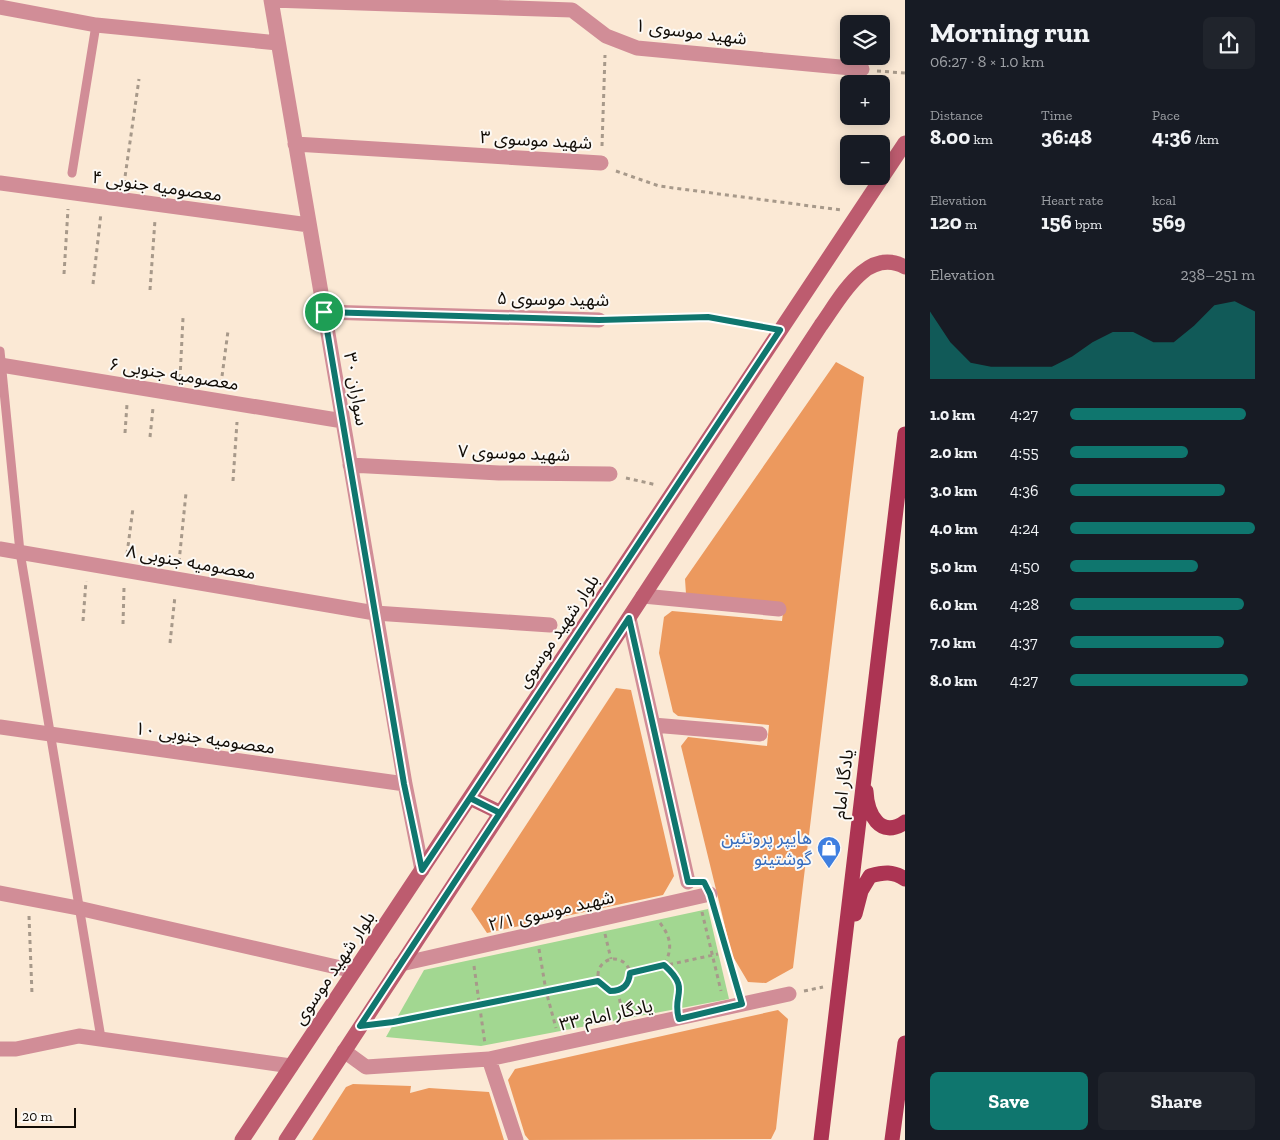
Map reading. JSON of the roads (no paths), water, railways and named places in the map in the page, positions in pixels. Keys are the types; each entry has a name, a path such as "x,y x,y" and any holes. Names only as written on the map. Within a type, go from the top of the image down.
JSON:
{"main road":[{"name":"بلوار شهید موسوی","path":"242,1140 905,143"},
{"path":"286,1140 821,325 856,279 873,264 889,261 905,267"},
{"name":"یادگار امام","path":"821,1140 864,764 905,434"},
{"path":"864,764 866,799 874,820 889,828 897,828 905,822"},
{"path":"470,798 500,813"},
{"path":"838,990 861,891 870,876 885,871 905,878"},
{"path":"892,1140 905,1043"}],"street":[{"name":"شهید موسوی ۱","path":"271,0 572,10 606,36 637,48 862,69"},
{"name":"سواران ۳۰","path":"271,0 404,784 422,870"},
{"path":"0,7 96,25 278,43"},
{"name":"شهید موسوی ۳","path":"295,144 601,163"},
{"name":"معصومیه جنوبی ۴","path":"0,183 309,225"},
{"name":"شهید موسوی ۵","path":"324,312 599,320"},
{"name":"معصومیه جنوبی ۶","path":"1,360 129,386 342,420"},
{"name":"شهید موسوی ۷","path":"350,466 499,473 610,474"},
{"name":"معصومیه جنوبی ۸","path":"0,549 375,613 550,625"},
{"path":"643,596 779,609"},
{"path":"629,618 688,882"},
{"path":"653,725 760,734"},
{"name":"معصومیه جنوبی ۱۰","path":"0,727 404,784"},
{"path":"0,893 78,908 354,971"},
{"name":"شهید موسوی ۲/۱","path":"401,964 704,895"},
{"name":"یادگار امام ۳۳","path":"344,1051 366,1067 489,1059 789,994"},
{"path":"0,1049 16,1049 79,1036 291,1066"},
{"path":"489,1059 516,1140"}],"lane":[{"path":"72,173 96,25"},
{"path":"1,360 9,458 20,552 101,1038"}],"place":[{"name":"هایپر پروتئین گوشتینو","path":"829,869"}]}
